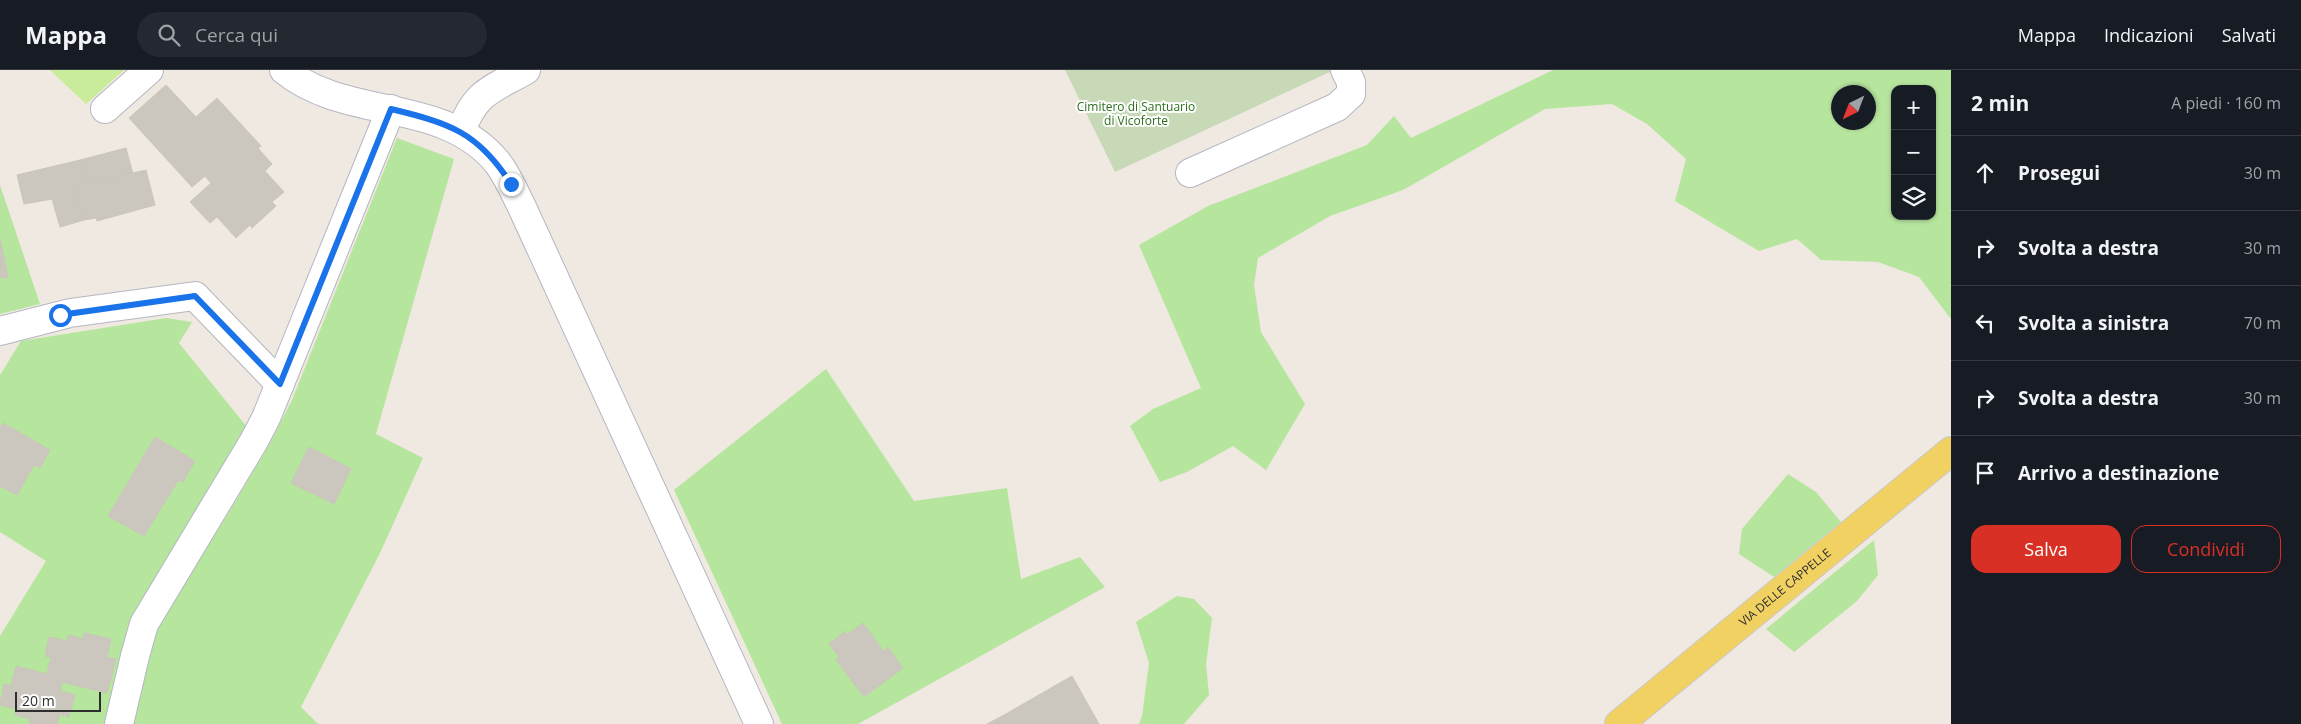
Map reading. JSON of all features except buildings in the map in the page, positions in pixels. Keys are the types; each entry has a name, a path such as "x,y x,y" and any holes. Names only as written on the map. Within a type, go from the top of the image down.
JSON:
{"main road":[{"name":"VIA DELLE CAPPELLE","path":"1618,724 1951,450"}],"street":[{"path":"105,108 149,70"},
{"path":"284,70 307,86 326,94 437,120 461,131 480,145 497,162 522,205 759,724"},
{"path":"461,131 469,110 480,96 526,70"},
{"path":"1190,173 1337,107 1351,94 1351,82 1345,70"},
{"path":"119,724 144,624 254,441 280,384 391,109"},
{"path":"0,331 70,313 195,296 280,384"}],"green space":[{"path":"50,70 124,70 86,104"},
{"name":"Cimitero di Santuario di Vicoforte","path":"1065,70 1334,70 1115,172"},
{"path":"1553,70 1951,70 1951,319 1919,277 1878,262 1821,260 1797,239 1759,251 1675,201 1686,159 1647,124 1612,104 1545,109 1403,190 1330,216 1258,258 1254,285 1261,332 1305,404 1266,470 1233,446 1187,472 1160,482 1130,426 1153,409 1201,388 1139,245 1208,206 1367,145 1394,116 1411,138"},
{"path":"397,138 454,159 376,434 423,458 380,553 301,707 318,724 130,724 155,628 226,517 269,445 292,400"},
{"path":"0,185 40,304 0,314"},
{"path":"166,318 192,322 179,343 247,427 108,712 106,724 0,724 0,636 46,561 0,532 0,375 21,341"},
{"path":"826,369 914,501 1007,488 1021,579 1080,557 1105,587 858,724 782,724 674,490"},
{"path":"1788,474 1816,492 1841,522 1774,577 1739,554 1742,529"},
{"path":"1874,540 1878,575 1857,601 1794,652 1766,629"},
{"path":"1177,596 1194,599 1212,618 1206,664 1209,695 1184,724 1139,724 1142,716 1149,663 1136,622"}],"route":[{"path":"60,315 195,296 280,384 391,109 437,120 461,131 480,145 497,162 511,184"}]}
